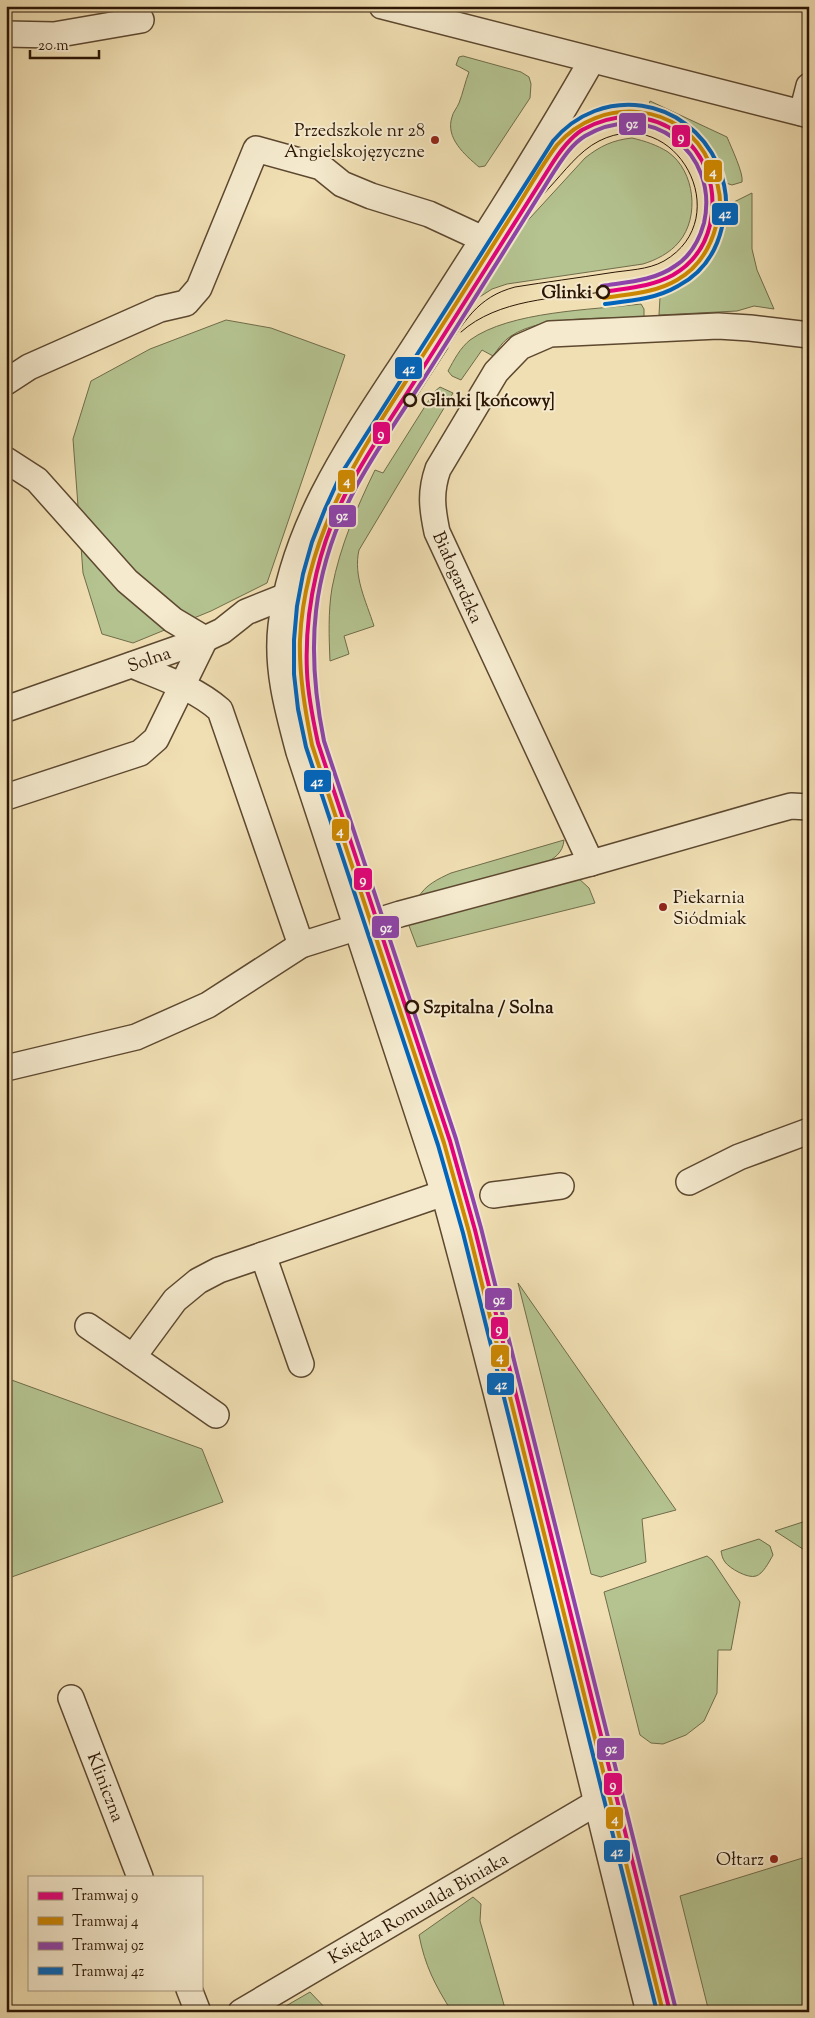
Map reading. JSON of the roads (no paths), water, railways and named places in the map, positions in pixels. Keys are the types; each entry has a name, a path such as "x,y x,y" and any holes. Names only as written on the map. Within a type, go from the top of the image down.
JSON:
{"street":[{"path":"382,6 806,114 809,86"},
{"path":"6,34 54,35 142,20"},
{"path":"592,60 483,239 354,440 328,486 303,537 286,596 279,649 282,679 299,752 444,1193 504,1423 596,1803 649,2012"},
{"path":"6,382 29,368 151,312 186,303 199,288 256,149 321,167 342,184 371,196 429,214 483,239"},
{"name":"Białogardzka","path":"591,863 437,532 432,500 433,484 438,469 496,372 520,347 533,340 550,334 718,326 809,335"},
{"path":"6,460 37,480 127,581 173,620 204,639 156,739 140,753 6,797"},
{"name":"Solna","path":"7,707 204,639 222,631 246,612 286,596"},
{"path":"132,665 183,686 208,700 220,710 301,945"},
{"path":"6,1068 136,1037 208,1006 301,945 356,927 791,806 809,807"},
{"path":"690,1182 739,1157 809,1131"},
{"path":"493,1195 561,1186"},
{"path":"133,1357 175,1300 198,1281 219,1270 444,1193"},
{"path":"263,1255 301,1364"},
{"path":"88,1326 216,1415"},
{"name":"Kliniczna","path":"71,1698 140,1876"},
{"name":"Księdza Romualda Biniaka","path":"241,2012 596,1803"},
{"path":"188,1990 198,2012"}],"tram line":[{"name":"4z","path":"605,304 643,299 661,294 678,286 694,275 712,254 726,211 722,175 704,142 686,124 665,112 642,106 618,105 595,111 573,123 553,141 341,474 312,542 303,574 297,606 294,674 298,709 306,747 438,1145 463,1233 657,2012"},
{"name":"4","path":"604,298 660,288 677,280 697,264 707,250 716,226 720,210 720,197 718,185 710,164 697,143 681,127 661,117 640,112 617,112 595,118 575,129 557,145 546,161 395,398 350,473 331,513 316,553 305,595 300,640 300,666 312,745 444,1143 469,1232 663,2012"},
{"name":"9","path":"603,292 648,285 673,275 692,260 708,233 712,197 707,172 695,151 679,134 658,122 634,117 608,119 582,130 572,138 553,162 370,452 341,502 331,525 316,573 308,622 307,672 318,743 450,1141 475,1230 670,2012"},
{"name":"9z","path":"602,286 649,278 667,271 681,262 690,253 702,230 706,197 701,174 690,154 674,139 655,128 633,124 609,126 585,136 568,152 374,455 342,517 321,579 314,641 315,673 324,741 456,1139 481,1228 676,2010"},
{"path":"444,353 473,312 481,304 502,291 515,287 644,268 664,261 686,242 696,219 696,194 688,170 673,150 652,137 627,133 599,141 578,156 501,246"},
{"path":"461,332 476,321 510,306 603,292"},
{"path":"413,402 448,348"}],"place":[{"name":"Przedszkole nr 28 Angielskojęzyczne","path":"435,140"},
{"name":"Glinki","path":"603,292"},
{"name":"Glinki [końcowy]","path":"410,400"},
{"name":"Piekarnia Siódmiak","path":"663,907"},
{"name":"Szpitalna / Solna","path":"412,1007"},
{"name":"Ołtarz","path":"774,1859"}]}
